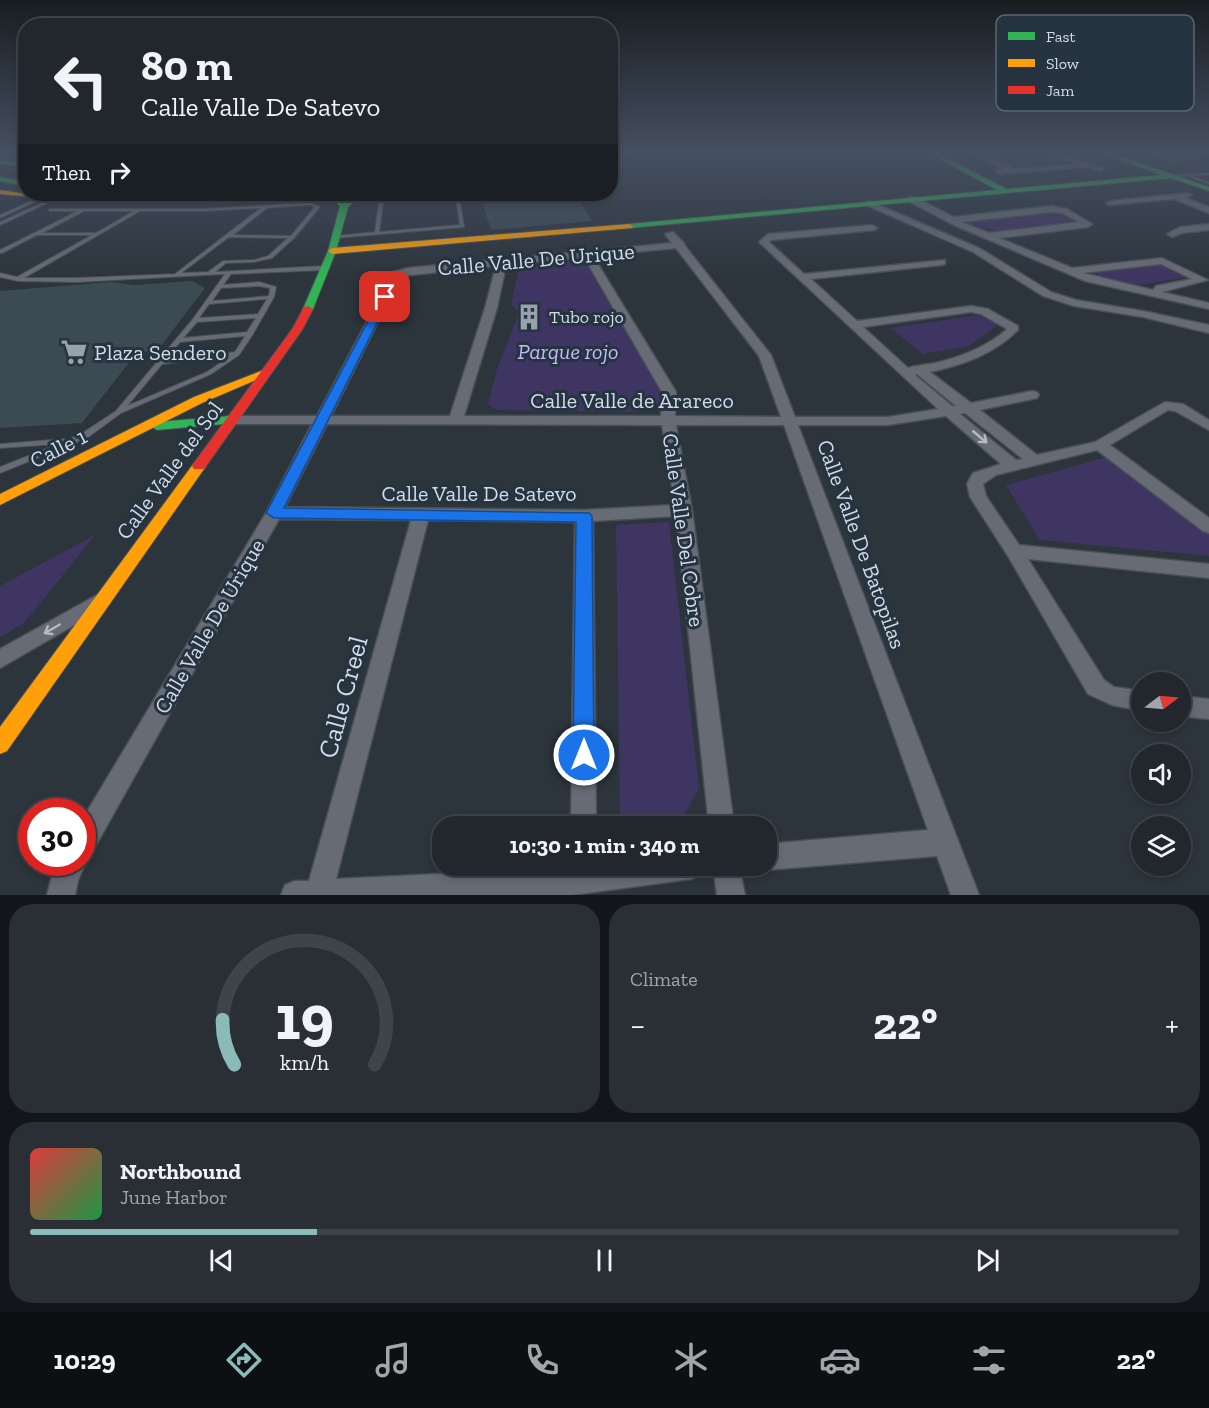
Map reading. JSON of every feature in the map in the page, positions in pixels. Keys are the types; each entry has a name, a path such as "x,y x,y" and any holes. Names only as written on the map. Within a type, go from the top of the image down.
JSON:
{"main road":[{"path":"332,250 464,232 585,230 975,194"},
{"path":"44,201 178,201"},
{"path":"340,201 344,206 350,201"},
{"name":"Calle Valle del Sol","path":"0,744 305,315 332,250 344,206"},
{"name":"Calle 1","path":"0,500 223,387 266,372"},
{"name":"Calle 1","path":"134,433 166,424 230,420"}],"street":[{"path":"1110,203 1188,195"},
{"path":"1174,196 1209,210"},
{"path":"906,200 939,218 952,220 1052,209 1064,211 1088,224 987,237"},
{"path":"869,203 976,250 1047,294 1074,303 1143,314 1208,329"},
{"path":"952,220 1089,279 1209,306"},
{"path":"1172,234 1180,230 1209,226"},
{"path":"872,228 764,239 764,242 948,411 1012,465"},
{"name":"Calle Valle De Urique","path":"96,822 274,513 398,274 408,271 587,254 675,240"},
{"name":"Calle Valle De Batopilas","path":"675,240 765,355 791,420 965,895"},
{"name":"Calle Valle Del Cobre","path":"587,254 669,392 668,421 684,510 721,816"},
{"path":"1070,272 1153,261 1171,264 1203,280 1160,288 1155,294"},
{"path":"455,421 491,308 502,262"},
{"path":"804,277 941,262"},
{"path":"855,326 971,309 984,311 1014,328 987,349 921,371"},
{"path":"900,367 921,371 1034,460"},
{"name":"Calle Valle de Arareco","path":"230,420 888,421 1032,395"},
{"path":"1131,699 1104,693 1096,687 1014,551 978,497 975,484 979,477 1012,465 1100,445 1165,406 1170,405 1186,411 1209,426"},
{"path":"1100,445 1209,527"},
{"name":"Calle Valle De Satevo","path":"274,513 584,516 684,510"},
{"name":"Calle Creel","path":"307,894 421,516"},
{"path":"584,516 584,816"},
{"path":"1014,551 1209,571"},
{"path":"0,659 102,600"},
{"path":"1191,707 1209,709"},
{"path":"777,856 945,842"},
{"path":"61,895 65,876"},
{"path":"307,894 544,876"},
{"path":"727,876 730,895"}],"lane":[{"path":"377,233 381,202 384,201"},
{"path":"336,237 377,233 464,232 459,201"},
{"path":"0,224 49,202"},
{"path":"0,217 49,202 85,210 139,211 317,206 292,237 270,257 254,261 225,262 209,274"},
{"path":"176,274 267,206"},
{"path":"0,252 85,210"},
{"path":"18,279 139,211"},
{"path":"36,234 97,234"},
{"path":"228,236 292,237"},
{"path":"0,275 18,279 77,280 324,268"},
{"path":"0,470 73,440 99,427 118,412 195,320 229,273"},
{"path":"118,412 209,373 237,354 260,316 273,286 218,287"},
{"path":"207,303 270,297"},
{"path":"195,320 260,316"},
{"path":"179,340 250,334"},
{"path":"160,362 237,354"},
{"path":"0,446 73,440"}],"green space":[{"path":"1056,212 1077,222 997,231 969,224 969,221"},
{"name":"Parque rojo","path":"585,259 659,388 661,408 636,412 496,410 488,404 497,369 519,313 511,304 519,268 524,265"},
{"path":"1159,264 1170,266 1189,277 1139,285 1099,276 1097,272"},
{"path":"978,315 998,325 969,346 923,354 891,328"},
{"path":"1107,457 1209,534 1209,556 1040,540 1006,485"},
{"path":"669,522 699,789 684,816 620,816 616,525"},
{"path":"95,535 24,623 0,637 0,586"}],"building":[{"path":"490,201 579,201 592,221 491,230 483,204"},
{"name":"Plaza Sendero","path":"192,281 205,288 160,347 134,356 82,423 0,428 0,291 111,282 135,285"}],"traffic: fast":[{"path":"629,226 979,194"},
{"path":"340,201 344,206"},
{"path":"308,309 332,251 344,206 350,201"},
{"path":"157,426 230,420"}],"traffic: slow":[{"path":"332,251 629,226"},
{"path":"0,500 198,400 266,372"},
{"path":"0,744 199,466"}],"traffic: jam":[{"path":"199,466 298,328 308,309"}],"place":[{"name":"Tubo rojo","path":"529,317"},
{"name":"Plaza Sendero","path":"74,352"}],"route":[{"path":"385,297 274,513 584,516 584,755"}]}
